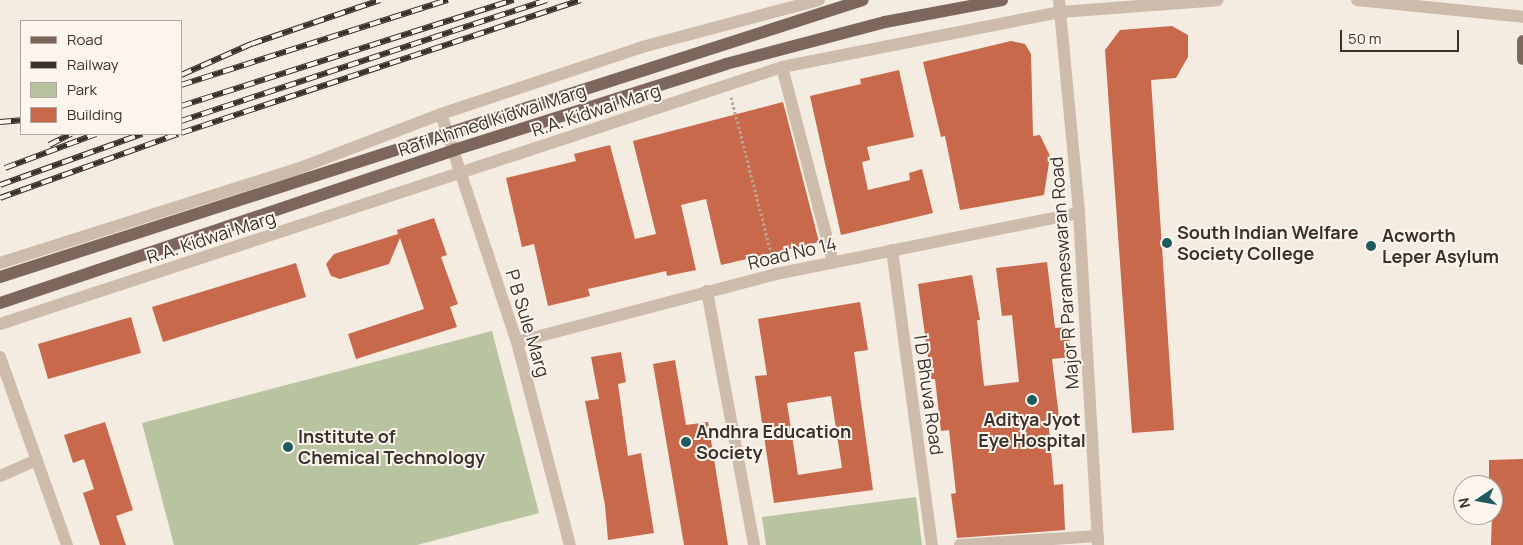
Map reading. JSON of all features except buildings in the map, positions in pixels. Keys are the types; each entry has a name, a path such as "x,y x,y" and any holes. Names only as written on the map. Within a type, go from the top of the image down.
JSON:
{"main road":[{"path":"0,276 449,135 863,0"},
{"name":"Rafi Ahmed Kidwai Marg","path":"0,303 454,150 726,64 885,22 1002,0"},
{"path":"1523,40 1523,58"}],"street":[{"path":"0,264 297,169 441,114 642,47 819,0"},
{"name":"R.A. Kidwai Marg","path":"0,324 782,67 1059,6 1218,0"},
{"path":"1357,0 1523,18"},
{"name":"Major R Parameswaran Road","path":"1059,6 1079,213 1098,541"},
{"path":"782,67 833,262"},
{"name":"P B Sule Marg","path":"441,114 517,342 570,545"},
{"name":"Road No 14","path":"517,342 776,274 1079,213"},
{"name":"I D Bhuva Road","path":"892,250 932,545"},
{"path":"706,291 754,545"},
{"path":"0,357 67,545"},
{"path":"0,476 37,460"},
{"path":"960,545 1098,541"}],"path":[{"path":"728,84 776,274"}],"green space":[{"path":"492,331 539,513 417,545 174,545 142,423"},
{"path":"916,497 922,545 766,545 762,517"}],"railway":[{"path":"182,75 251,44 380,0"},
{"path":"182,85 448,0"},
{"path":"182,106 514,0"},
{"path":"182,121 547,0"},
{"path":"182,133 580,0"},
{"path":"0,122 20,120"},
{"path":"49,145 69,135"},
{"path":"5,168 93,135"},
{"path":"0,185 139,135"},
{"path":"0,198 175,135"}],"place":[{"name":"South Indian Welfare Society College","path":"1167,243"},
{"name":"Acworth Leper Asylum","path":"1371,246"},
{"name":"Aditya Jyot Eye Hospital","path":"1032,400"},
{"name":"Andhra Education Society","path":"686,442"},
{"name":"Institute of Chemical Technology","path":"288,447"}]}
